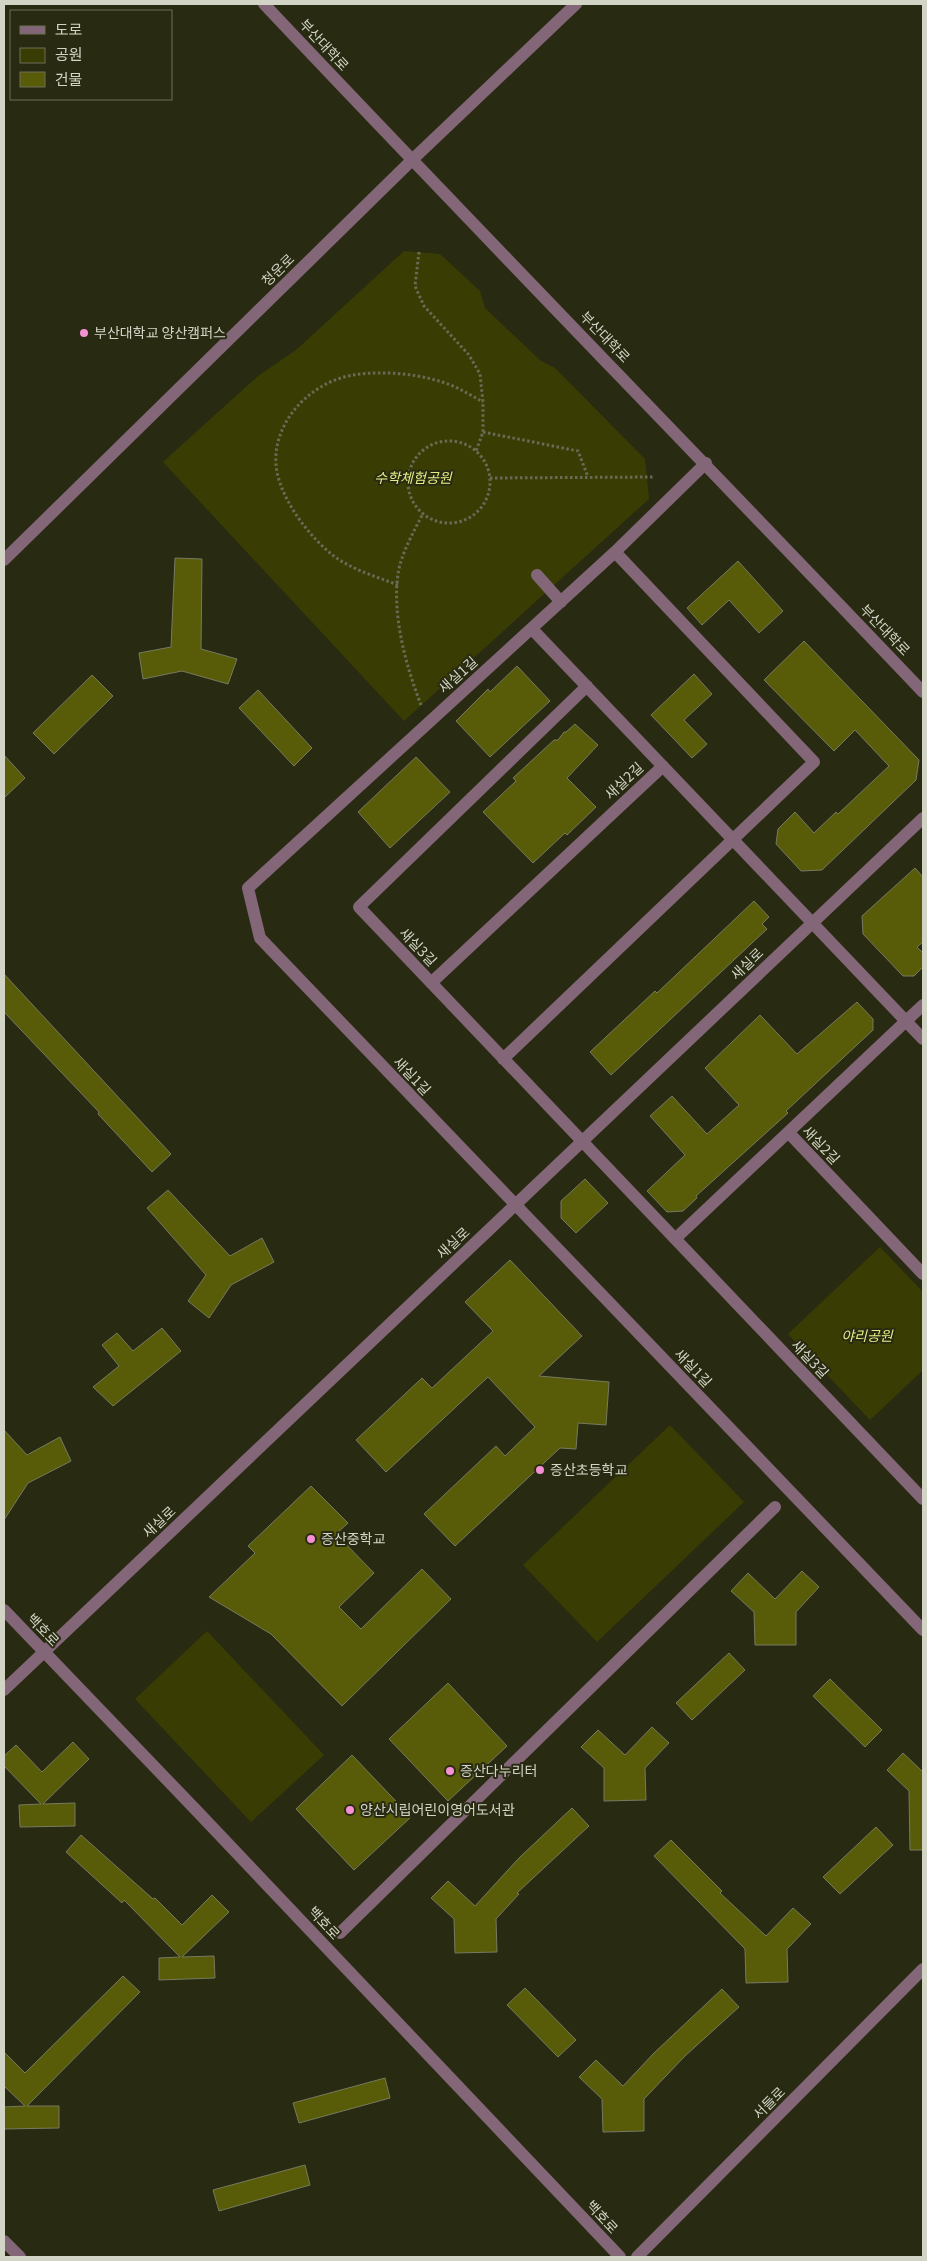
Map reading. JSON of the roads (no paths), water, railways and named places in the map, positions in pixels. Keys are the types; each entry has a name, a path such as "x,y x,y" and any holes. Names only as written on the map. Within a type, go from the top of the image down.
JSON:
{"street":[{"name":"부산대학로","path":"264,4 412,160 706,463 923,692"},
{"name":"청운로","path":"4,560 412,160 576,4"},
{"name":"새실1길","path":"706,463 615,552 248,888 260,938 923,1630"},
{"path":"503,1059 814,762 615,552"},
{"path":"538,576 561,602"},
{"name":"새실2길","path":"532,628 923,1038"},
{"name":"새실3길","path":"587,686 359,907 923,1499"},
{"name":"새실2길","path":"431,983 663,766"},
{"name":"새실로","path":"4,1690 923,818"},
{"name":"새실2길","path":"923,1005 788,1134 923,1274"},
{"path":"675,1239 788,1134"},
{"path":"340,1933 776,1507"},
{"name":"백호로","path":"4,1610 196,1809 620,2257"},
{"name":"서들로","path":"637,2257 923,1969"},
{"path":"4,2241 20,2257"}],"place":[{"name":"부산대학교 양산캠퍼스","path":"84,333"},
{"name":"증산초등학교","path":"540,1470"},
{"name":"증산중학교","path":"311,1539"},
{"name":"증산다누리터","path":"450,1771"},
{"name":"양산시립어린이영어도서관","path":"350,1810"}],"park label":[{"name":"수학체험공원","path":"413,478"},
{"name":"야리공원","path":"867,1336"}]}
